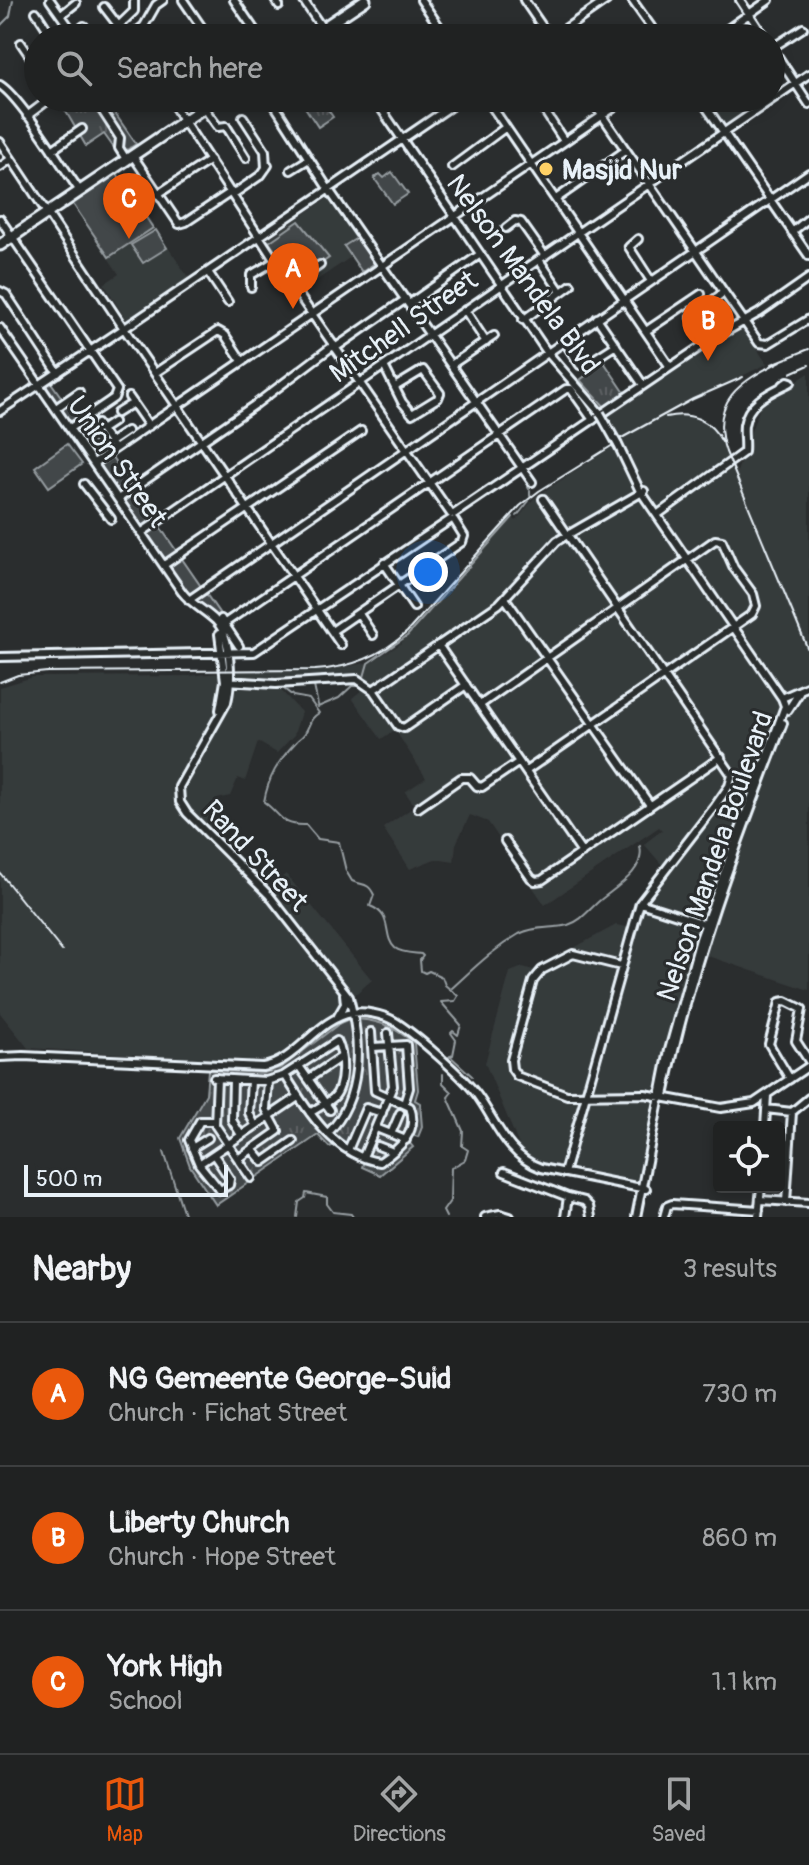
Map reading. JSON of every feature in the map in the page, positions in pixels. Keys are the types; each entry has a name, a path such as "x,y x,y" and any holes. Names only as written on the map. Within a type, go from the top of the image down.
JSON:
{"main road":[{"path":"326,24 358,0"},
{"path":"326,24 365,0"},
{"path":"0,242 193,112"},
{"path":"184,119 197,112"}],"street":[{"path":"50,0 67,24"},
{"path":"120,24 134,11 134,0"},
{"path":"145,24 156,5 163,0"},
{"path":"183,0 199,24"},
{"path":"234,0 250,24"},
{"path":"303,0 321,24"},
{"path":"421,0 437,24"},
{"path":"524,0 541,24"},
{"path":"572,24 607,0"},
{"path":"632,0 649,24"},
{"path":"740,0 756,24"},
{"path":"735,24 769,0"},
{"path":"61,15 76,3"},
{"path":"104,7 118,24"},
{"path":"36,12 44,24"},
{"path":"785,39 803,28"},
{"path":"21,43 24,47"},
{"path":"785,67 809,104"},
{"name":"Mitchell Street","path":"785,90 809,74"},
{"path":"0,85 27,116 78,189"},
{"path":"27,116 32,112"},
{"path":"103,112 120,138 119,148 180,224 232,194 261,175 267,167 265,151 243,117"},
{"path":"179,112 275,261 464,538 332,631"},
{"path":"207,112 218,127 226,126 246,158"},
{"path":"279,112 532,482"},
{"name":"Nelson Mandela Blvd","path":"383,112 523,320 600,413 634,479 783,696"},
{"path":"0,411 443,112"},
{"path":"496,112 670,367"},
{"path":"545,112 564,141"},
{"path":"599,112 756,340 764,345 809,319"},
{"path":"112,446 149,426 608,112"},
{"path":"710,112 809,256"},
{"name":"Mitchell Street","path":"141,533 754,112"},
{"path":"452,167 506,127"},
{"path":"52,150 82,129"},
{"path":"0,142 341,645"},
{"path":"556,199 626,150"},
{"path":"0,167 11,159"},
{"path":"291,170 309,159"},
{"path":"158,194 210,160"},
{"path":"189,600 809,173"},
{"path":"792,232 809,218"},
{"path":"0,219 117,393 70,428"},
{"path":"506,228 515,221 521,222 561,292"},
{"path":"638,239 629,247 651,281"},
{"path":"118,499 334,346 479,255"},
{"path":"251,287 251,275 275,261"},
{"path":"292,285 320,265"},
{"path":"208,272 228,302"},
{"path":"0,657 246,653 259,650 643,385 809,278"},
{"path":"523,320 571,285"},
{"path":"0,291 6,294 58,373"},
{"path":"691,317 724,292"},
{"path":"646,331 701,294"},
{"path":"465,310 486,342"},
{"path":"597,318 643,385"},
{"name":"Union Street","path":"0,328 189,600 206,614 218,631 227,681"},
{"path":"155,373 218,331 225,335 242,361"},
{"path":"451,365 494,336"},
{"path":"564,341 580,365"},
{"path":"591,361 616,345"},
{"path":"540,357 547,357 558,365"},
{"path":"384,366 402,402 412,414 438,398 440,393 423,370 395,387"},
{"path":"658,514 745,450 744,424 754,405 783,385"},
{"path":"239,646 223,621 294,577 568,388 593,420"},
{"path":"56,408 79,392"},
{"path":"117,413 131,400 149,426"},
{"path":"112,446 99,427 113,422"},
{"path":"94,463 127,431"},
{"path":"164,565 361,431"},
{"path":"84,484 111,519"},
{"path":"373,690 505,598 557,541 643,492"},
{"path":"543,499 732,775 729,786 715,806 640,903 564,1173"},
{"path":"480,705 715,540 722,541 734,568 753,594 756,606 752,614 526,771"},
{"path":"384,563 414,607"},
{"path":"505,598 650,805"},
{"path":"359,614 373,635"},
{"path":"438,645 582,853"},
{"path":"227,681 276,684 353,678 373,690 398,726 407,727 466,685"},
{"name":"Rand Street","path":"227,681 227,702 181,782 179,797 182,808 269,895 349,997 353,1013"},
{"path":"783,696 807,687"},
{"path":"788,710 794,698 807,687"},
{"name":"Nelson Mandela Boulevard","path":"638,1217 675,1025 706,925 764,766 788,710 783,696"},
{"name":"Nelson Mandela Boulevard","path":"772,746 783,712 783,696"},
{"path":"505,841 535,881 542,880 721,757"},
{"path":"418,808 461,778 470,778 482,787 519,762"},
{"path":"715,806 745,818"},
{"path":"640,903 706,925"},
{"path":"621,966 577,953 542,970 533,981 511,1060 517,1076 561,1093 584,1096 641,1094 721,1108 746,1106 767,1095 790,1079 809,1063 796,1041 805,1017 801,1007 786,1001 780,1002 770,1038 771,1052 790,1079"},
{"path":"0,1057 263,1067 277,1063 342,1012 345,996 339,984"},
{"path":"333,1020 353,1013 384,1017 405,1030 472,1089 509,1145 530,1164 644,1189"},
{"path":"328,1133 345,1112 355,1082 353,1013"},
{"path":"285,1075 298,1097 328,1133 348,1150 378,1163 406,1140 413,1123 411,1108 374,1089 371,1032"},
{"path":"363,1157 393,1086 388,1033"},
{"path":"251,1178 214,1121 215,1078 268,1081 285,1075 336,1041 341,1057 337,1092 310,1113"},
{"path":"373,1047 403,1043 406,1047 409,1088 404,1104"},
{"path":"308,1079 341,1057"},
{"path":"299,1066 330,1110"},
{"path":"322,1070 329,1079"},
{"path":"233,1080 232,1120 241,1135"},
{"path":"251,1081 249,1113 255,1125"},
{"path":"238,1159 278,1131 266,1109 268,1081"},
{"path":"765,1121 767,1095"},
{"path":"199,1164 298,1097"},
{"path":"766,1109 792,1112 809,1098"},
{"path":"348,1150 366,1108 382,1113"},
{"path":"786,1202 792,1112"},
{"path":"391,1134 400,1113"},
{"path":"214,1121 202,1120 189,1138 199,1164 217,1193 231,1181 214,1155"},
{"path":"376,1128 406,1140"},
{"path":"192,1148 208,1138"},
{"path":"252,1149 263,1162 293,1141"},
{"path":"378,1146 393,1152"},
{"path":"523,1180 530,1164"},
{"path":"504,1172 586,1202 591,1217"},
{"path":"664,1217 666,1209 672,1204 759,1214 761,1193"},
{"path":"565,1217 568,1197"},
{"path":"760,1200 809,1203"},
{"path":"485,1217 500,1214 510,1217"}],"shaded area":[{"path":"715,112 749,112 726,128"},
{"path":"117,171 190,280 128,323 104,284 119,274 72,204"},
{"path":"331,196 378,264 363,274 351,257 301,291 266,240"},
{"path":"739,328 746,332 767,364 694,399 665,417 687,416 708,425 717,434 737,472 742,457 750,453 747,441 761,405 809,373 809,990 693,951 660,1068 638,1183 539,1163 523,1155 485,1063 510,972 523,967 533,970 616,925 628,927 637,897 662,865 644,844 662,830 659,827 545,905 488,822 470,815 456,844 454,862 435,859 410,869 383,828 415,806 405,792 426,778 395,730 381,739 352,698 366,687 359,682 277,686 301,712 294,735 277,753 258,742 245,781 238,778 230,796 217,799 211,810 217,821 209,830 268,888 286,874 372,980 296,1045 267,1063 28,1048 0,1013 0,687 33,677 323,671 371,662 409,635 512,517 516,521 535,497 618,443 603,415 703,347"}],"green space":[{"path":"66,112 114,112 136,144 119,155 104,134 86,146"},
{"path":"308,112 330,112 333,117 318,127"},
{"path":"392,172 408,194 393,204 374,178 380,174 384,178"},
{"path":"117,174 153,228 109,257 73,204"},
{"path":"299,221 329,258 296,281 269,242"},
{"path":"156,230 167,248 143,263 131,245"},
{"path":"357,238 375,263 362,272 344,246"},
{"path":"604,362 625,393 605,407 580,380"},
{"path":"50,381 99,451 105,447 224,620 222,622 189,595 168,568 44,388"},
{"path":"67,444 82,464 49,487 35,467"},
{"path":"349,1019 384,1024 414,1043 418,1090 415,1100 420,1103 422,1127 418,1137 412,1135 409,1142 413,1147 380,1175 362,1167 364,1161 340,1151 335,1145 329,1147 318,1135 216,1205 190,1166 180,1138 206,1094 208,1070 264,1073 282,1067"}],"waterway":[{"path":"0,26 10,16 13,0"},
{"path":"0,406 32,385"},
{"path":"530,491 530,496"},
{"path":"517,516 529,501"},
{"path":"364,677 368,663 407,636 513,517"},
{"path":"314,686 318,705"},
{"path":"318,707 339,698 352,686 358,686"},
{"path":"284,689 293,696 309,699 319,713 279,763 271,777 264,802 286,822 306,825 318,839 339,842 346,871 352,881 372,891 374,895 370,906 385,920 391,943 400,951 421,954 421,971 442,977 445,985 458,996 455,1001 441,1002 461,1025 458,1035 453,1031 451,1033 456,1040 453,1055 449,1057"},
{"path":"452,988 519,934 568,925 581,918 634,871 641,855 640,846"},
{"path":"450,1056 472,1076"},
{"path":"443,1074 443,1083 452,1092 448,1097 463,1131 462,1146 468,1150 465,1160 451,1168 450,1201 443,1211 446,1217"},
{"path":"164,1152 185,1217"},
{"path":"297,1217 299,1202 306,1193 327,1197 327,1204 333,1212 351,1214 353,1217"}],"railway":[{"path":"772,364 809,349"},
{"path":"781,361 753,376 732,395 721,419 722,434 726,452 809,652"},
{"path":"791,373 809,365"},
{"path":"618,440 693,399 743,377"},
{"path":"666,417 683,415 699,419 712,428 722,442"},
{"path":"0,682 18,675 47,672 315,670 340,667 364,659 387,648 407,632 520,506 613,445"},
{"path":"0,873 62,951"}],"place":[{"name":"Masjid Nur","path":"546,169"},
{"name":"York High","path":"129,239"},
{"name":"NG Gemeente George-Suid","path":"293,309"},
{"name":"Liberty Church","path":"708,361"}]}
